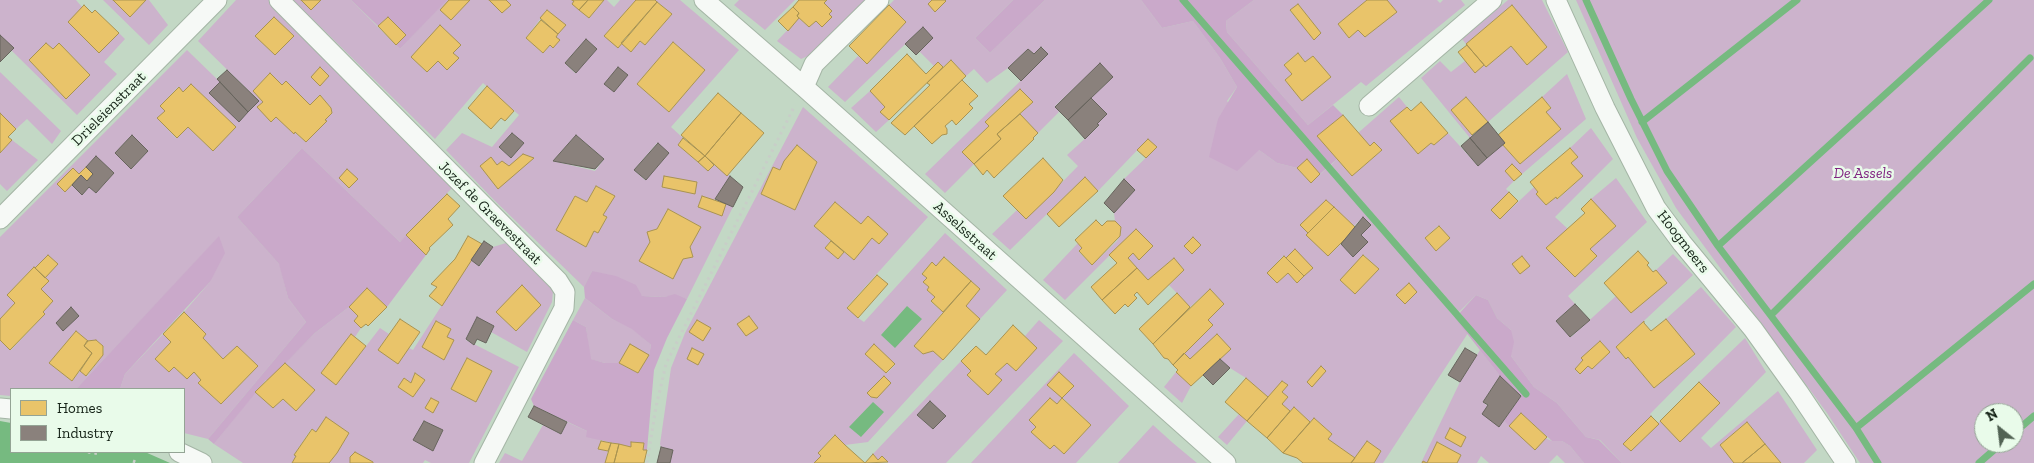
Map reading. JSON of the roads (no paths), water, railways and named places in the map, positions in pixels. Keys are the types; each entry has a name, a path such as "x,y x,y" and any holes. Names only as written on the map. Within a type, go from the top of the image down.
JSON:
{"street":[{"name":"Drieleienstraat","path":"0,219 217,0"},
{"name":"Jozef de Graevestraat","path":"278,0 558,281 565,292 564,308 484,463"},
{"name":"Asselsstraat","path":"704,0 1226,463"},
{"path":"804,87 814,64 880,0"},
{"path":"1369,106 1492,0"},
{"name":"Hoogmeers","path":"1556,0 1605,108 1656,208 1682,243 1753,329 1846,463"},
{"path":"181,453 202,463"}],"waterway":[{"path":"1183,0 1526,394"},
{"path":"1586,0 1631,99 1667,171 1718,246 1856,428 1878,463"},
{"path":"1642,122 1797,0"},
{"path":"1718,246 1989,0"},
{"path":"1771,315 2030,58"},
{"path":"1856,428 2034,284"},
{"path":"2024,424 2034,416"},
{"path":"1979,463 1990,453"}],"park label":[{"name":"De Assels","path":"1863,174"}]}
